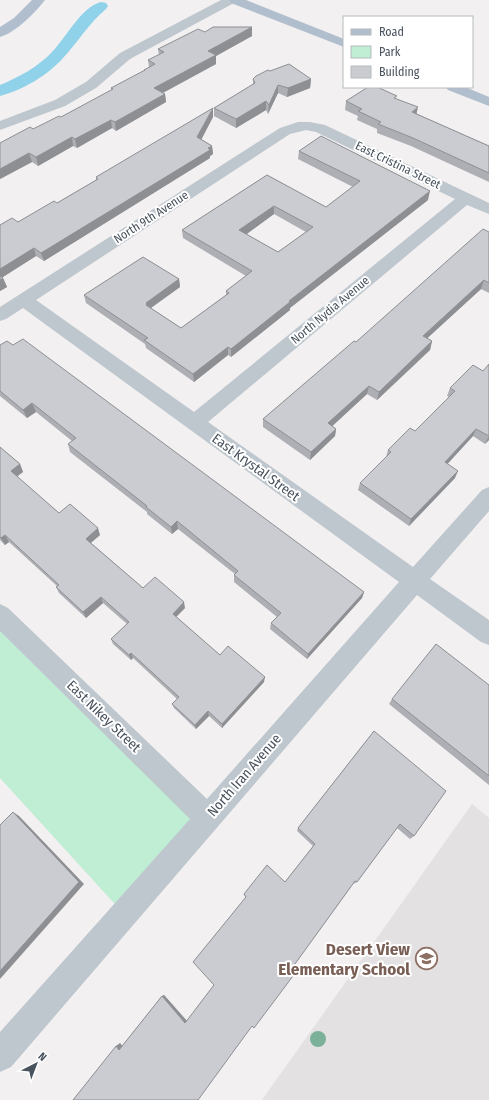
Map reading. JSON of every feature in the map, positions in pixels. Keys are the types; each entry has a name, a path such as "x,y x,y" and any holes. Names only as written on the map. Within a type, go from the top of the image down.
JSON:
{"main road":[{"path":"0,33 18,21 39,0"},
{"path":"235,0 343,43"},
{"path":"455,88 489,102"}],"street":[{"path":"0,126 60,103 91,85 125,56 230,0"},
{"name":"East Cristina Street","path":"305,125 320,128 489,209"},
{"name":"North 9th Avenue","path":"0,315 286,131 305,125"},
{"name":"North Nydia Avenue","path":"195,422 466,198"},
{"name":"East Krystal Street","path":"24,300 489,634"},
{"name":"North Iran Avenue","path":"0,1056 207,817 489,496"},
{"name":"East Nikey Street","path":"0,615 207,817"}],"shaded area":[{"name":"Desert View Elementary School","path":"472,804 489,818 489,1100 262,1100"}],"green space":[{"path":"0,615 207,817 123,913 0,778"}],"building":[{"path":"213,27 252,27 208,51 216,55 154,88 165,94 115,122 111,120 75,139 72,137 36,157 29,153 0,169 0,143 30,127 33,129 59,116 61,117 145,70 155,64 148,60 164,52 158,49 198,29 205,32"},
{"path":"289,64 311,79 288,88 278,85 269,105 266,101 236,119 214,108 255,83 253,79 256,76 268,70 270,71"},
{"path":"366,88 379,88 397,96 394,98 418,107 412,112 489,146 489,173 413,138 378,124 381,122 358,111 362,109 346,101"},
{"path":"213,108 197,137 212,146 208,148 210,150 41,253 34,248 0,269 0,225 12,218 18,222 54,201 57,203 98,179 96,177"},
{"path":"321,136 430,191 289,301 290,302 231,349 228,347 193,374 144,340 148,338 84,295 143,257 179,279 146,303 146,305 181,328 229,293 226,291 252,271 182,230 267,175 326,207 360,181 299,151","holes":["274,206 313,227 278,252 239,230"]},
{"path":"483,229 489,232 489,283 484,280 423,336 432,341 379,392 369,386 328,423 336,429 311,452 263,419 354,341 356,342"},
{"path":"23,339 364,592 308,654 271,623 281,613 234,575 238,571 177,521 171,527 146,507 147,506 68,444 76,438 32,403 23,410 0,391 0,345 7,341 13,345"},
{"path":"489,364 489,436 476,429 445,462 458,471 411,519 360,483 391,452 388,450 410,428 415,431 455,391 450,388 473,365 483,371"},
{"path":"0,447 20,464 11,471 59,513 70,504 98,528 86,539 143,588 155,577 184,602 173,614 220,655 228,646 265,677 222,724 208,711 195,725 172,704 179,697 131,653 129,655 111,639 129,622 101,597 83,612 56,587 59,585 5,535 1,538 0,537"},
{"path":"436,644 489,685 489,776 392,699"},
{"path":"374,731 446,791 414,836 400,824 357,882 355,881 292,968 296,972 254,1028 252,1026 198,1100 73,1100 116,1046 119,1050 162,996 185,1023 214,985 193,962 246,897 244,894 267,865 285,882 315,844 298,828"},
{"path":"13,812 79,882 0,971 0,825"}],"waterway":[{"path":"0,91 31,76 52,61 83,23 101,6"}],"place":[{"name":"Desert View Elementary School","path":"426,959"}]}
